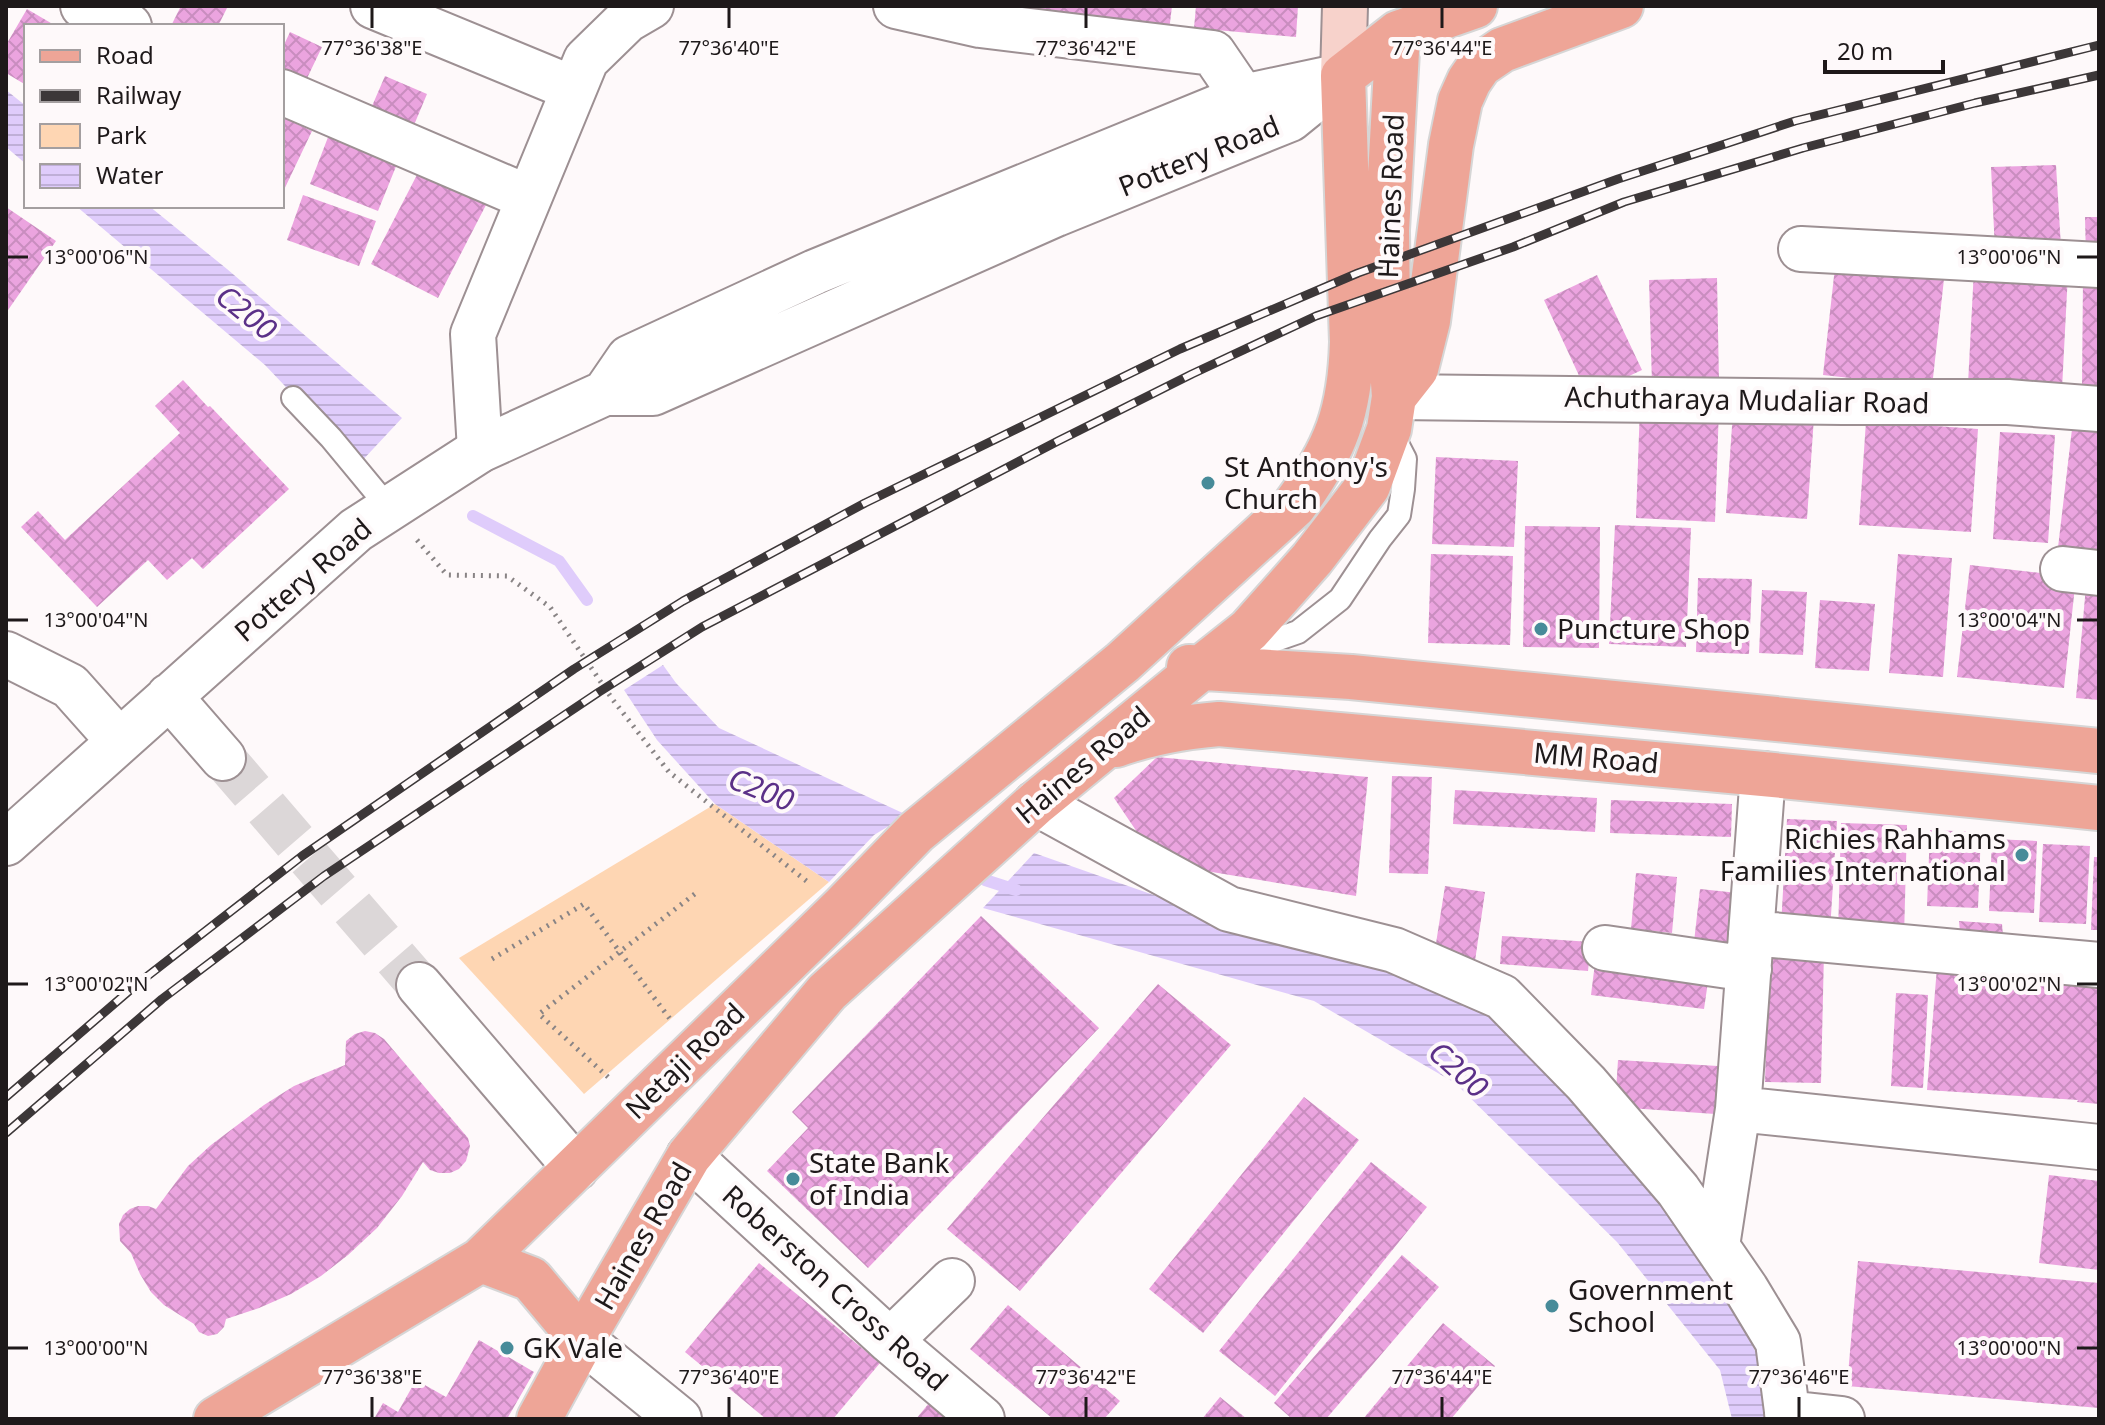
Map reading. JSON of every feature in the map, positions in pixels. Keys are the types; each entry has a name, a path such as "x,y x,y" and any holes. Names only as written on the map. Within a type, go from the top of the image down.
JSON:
{"main road":[{"path":"1343,76 1345,6"},
{"path":"1343,76 1399,20 1475,6"},
{"path":"1392,413 1416,369 1423,345 1451,145 1460,101 1469,81 1480,65 1502,50 1621,6"},
{"name":"Haines Road","path":"539,1419 689,1156 827,992 1036,803 1249,630 1312,559 1368,486 1392,413 1387,230 1399,20"},
{"name":"Haines Road","path":"1123,662 1294,506 1316,477 1332,446 1344,412 1351,377 1343,76"},
{"name":"MM Road","path":"1123,662 1351,677 2099,751"},
{"name":"Netaji Road","path":"216,1419 481,1260 902,846 1123,662"},
{"name":"MM Road","path":"1096,753 1133,739 1219,724 2099,808"},
{"path":"481,1260 531,1279 582,1340"}],"street":[{"path":"83,6 124,24"},
{"path":"373,6 574,89"},
{"path":"896,6 980,16 1213,53 1243,97"},
{"path":"435,479 473,334 586,60 627,11"},
{"name":"Pottery Road","path":"605,393 629,358 815,272 1243,97 1343,76"},
{"name":"Pottery Road","path":"20,830 356,530 435,479 605,393 653,393 1056,214 1290,119 1343,76"},
{"path":"284,93 529,198"},
{"path":"1801,249 2099,265"},
{"name":"Achutharaya Mudaliar Road","path":"1392,413 1843,402 2008,402 2099,409"},
{"path":"6,654 70,686 119,741"},
{"path":"169,696 223,758"},
{"path":"1717,1246 1738,1109 1763,774"},
{"path":"1036,803 1229,909 1394,950 1502,997 1596,1095 1678,1190 1717,1246 1778,1342 1788,1416 1842,1419"},
{"path":"1605,948 2099,965"},
{"path":"419,985 576,1168"},
{"path":"1738,1109 2099,1147"},
{"name":"Roberston Cross Road","path":"689,1156 890,1341 982,1419"},
{"path":"890,1341 952,1281"},
{"path":"582,1340 679,1419"}],"lane":[{"path":"293,398 331,438 435,479"}],"path":[{"path":"435,479 447,575 507,576 550,607 613,700 669,772 842,908"},
{"path":"611,1081 539,1014 696,893"},
{"path":"492,959 584,904 674,1025"}],"green space":[{"path":"715,804 829,882 584,1094 459,958"}],"water":[{"path":"6,90 24,104 24,162 6,147"},
{"path":"78,208 151,208 402,418 359,464 265,365"},
{"path":"663,665 719,728 907,815 874,835 829,882 715,804 657,740 624,690"},
{"path":"1034,853 1205,913 1464,995 1531,1049 1676,1221 1733,1305 1766,1374 1776,1419 1732,1419 1720,1370 1617,1242 1455,1083 1314,1001 983,908"}],"building":[{"path":"181,6 228,6 219,24 172,24"},
{"path":"1006,6 1172,6 1169,31"},
{"path":"1196,6 1298,6 1296,37 1194,28"},
{"path":"27,9 53,24 24,24 24,84 6,73 6,45"},
{"path":"290,32 322,47 298,97 284,90 284,45"},
{"path":"385,76 427,94 409,137 366,120"},
{"path":"284,118 312,131 284,190"},
{"path":"330,132 399,159 378,211 310,184"},
{"path":"2056,165 2061,247 1995,251 1991,167"},
{"path":"420,169 487,203 438,298 371,264"},
{"path":"303,195 376,221 359,266 287,240"},
{"path":"6,207 56,241 6,313"},
{"path":"2085,217 2099,217 2099,258 2086,258"},
{"path":"1836,258 1945,270 1932,387 1823,375"},
{"path":"1974,269 2068,273 2062,389 1968,384"},
{"path":"1597,275 1642,370 1588,395 1544,300"},
{"path":"1717,278 1719,382 1652,384 1649,280"},
{"path":"2083,279 2099,280 2099,386 2082,386"},
{"path":"183,380 289,489 203,569 192,558 167,580 148,560 97,607 21,527 38,511 65,540 180,433 155,406"},
{"path":"1640,406 1719,408 1715,522 1636,518"},
{"path":"1733,412 1814,417 1807,519 1726,513"},
{"path":"1866,421 1978,429 1971,532 1859,525"},
{"path":"2072,429 2099,432 2099,561 2057,556"},
{"path":"2000,432 2055,435 2048,543 1993,539"},
{"path":"1436,457 1518,461 1514,547 1432,544"},
{"path":"1615,525 1691,528 1686,647 1609,644"},
{"path":"1525,526 1600,527 1599,648 1523,647"},
{"path":"1431,554 1513,556 1510,645 1428,643"},
{"path":"1898,554 1952,558 1943,677 1889,673"},
{"path":"1970,565 2076,577 2064,688 1957,677"},
{"path":"1698,578 1752,579 1749,654 1696,652"},
{"path":"2086,586 2099,588 2099,700 2076,698"},
{"path":"1762,590 1807,592 1803,655 1759,653"},
{"path":"1820,600 1875,604 1869,671 1815,668"},
{"path":"1157,757 1368,777 1356,896 1158,863 1114,798"},
{"path":"1392,776 1432,777 1428,874 1389,873"},
{"path":"1455,790 1597,798 1595,832 1453,824"},
{"path":"1611,800 1732,804 1731,837 1610,833"},
{"path":"1787,819 1837,821 1830,931 1781,927"},
{"path":"1841,823 1907,825 1904,937 1838,935"},
{"path":"1930,830 1981,832 1978,908 1927,906"},
{"path":"1992,839 2037,841 2034,913 1989,911"},
{"path":"2043,844 2090,846 2086,924 2039,922"},
{"path":"2094,857 2099,857 2099,930 2091,930"},
{"path":"1636,873 1677,877 1672,933 1631,929"},
{"path":"1445,886 1485,892 1475,961 1434,956"},
{"path":"1700,889 1738,893 1732,946 1694,942"},
{"path":"981,916 1099,1028 868,1268 767,1171 808,1128 792,1112"},
{"path":"1959,921 2002,924 2004,947 1961,943"},
{"path":"1502,936 1591,942 1588,971 1500,964"},
{"path":"1769,950 1824,952 1821,1083 1765,1082"},
{"path":"1596,955 1710,968 1704,1009 1591,995"},
{"path":"1937,967 2099,981 2099,1104 1927,1090"},
{"path":"1158,984 1231,1045 1020,1291 947,1229"},
{"path":"1896,993 1928,995 1923,1088 1891,1086"},
{"path":"365,1031 384,1039 468,1138 470,1146 466,1161 450,1173 430,1170 423,1162 377,1228 321,1276 291,1294 226,1319 224,1327 217,1334 208,1336 199,1332 194,1324 164,1305 151,1292 131,1253 120,1241 119,1224 123,1215 138,1206 156,1209 188,1166 211,1145 294,1086 345,1065 346,1041"},
{"path":"1618,1060 1718,1066 1715,1114 1615,1107"},
{"path":"1304,1097 1359,1140 1203,1333 1149,1289"},
{"path":"1371,1162 1427,1207 1275,1396 1219,1351"},
{"path":"2049,1175 2099,1181 2099,1270 2039,1263"},
{"path":"1402,1255 1439,1287 1326,1419 1292,1419 1274,1403"},
{"path":"1858,1261 2099,1283 2099,1408 1847,1386"},
{"path":"759,1263 880,1363 833,1419 766,1419 685,1352"},
{"path":"1008,1305 1120,1401 1104,1419 1053,1419 970,1349"},
{"path":"1443,1323 1495,1366 1451,1419 1363,1419"},
{"path":"479,1340 534,1372 507,1419 374,1419 383,1403 398,1412 416,1380 446,1397"},
{"path":"934,1397 962,1419 916,1419"},
{"path":"1220,1397 1247,1419 1202,1419"}],"waterway":[{"name":"C200","path":"473,516 559,561 587,600"},
{"name":"C200","path":"985,880 1016,890"}],"tunnel":[{"path":"223,758 419,985"}],"railway":[{"path":"6,1097 136,985 302,856 574,669 683,601 865,503 1180,349 1358,273 1618,179 1795,121 2099,45"},
{"path":"6,1133 162,999 324,876 599,692 702,627 1058,441 1316,316 1513,247 1624,202 1803,148 1975,103 2099,75"}],"place":[{"name":"St Anthony's Church","path":"1208,483"},
{"name":"Puncture Shop","path":"1541,629"},
{"name":"Richies Rahhams Families International","path":"2022,855"},
{"name":"State Bank of India","path":"793,1179"},
{"name":"Government School","path":"1552,1306"},
{"name":"GK Vale","path":"507,1348"}]}
